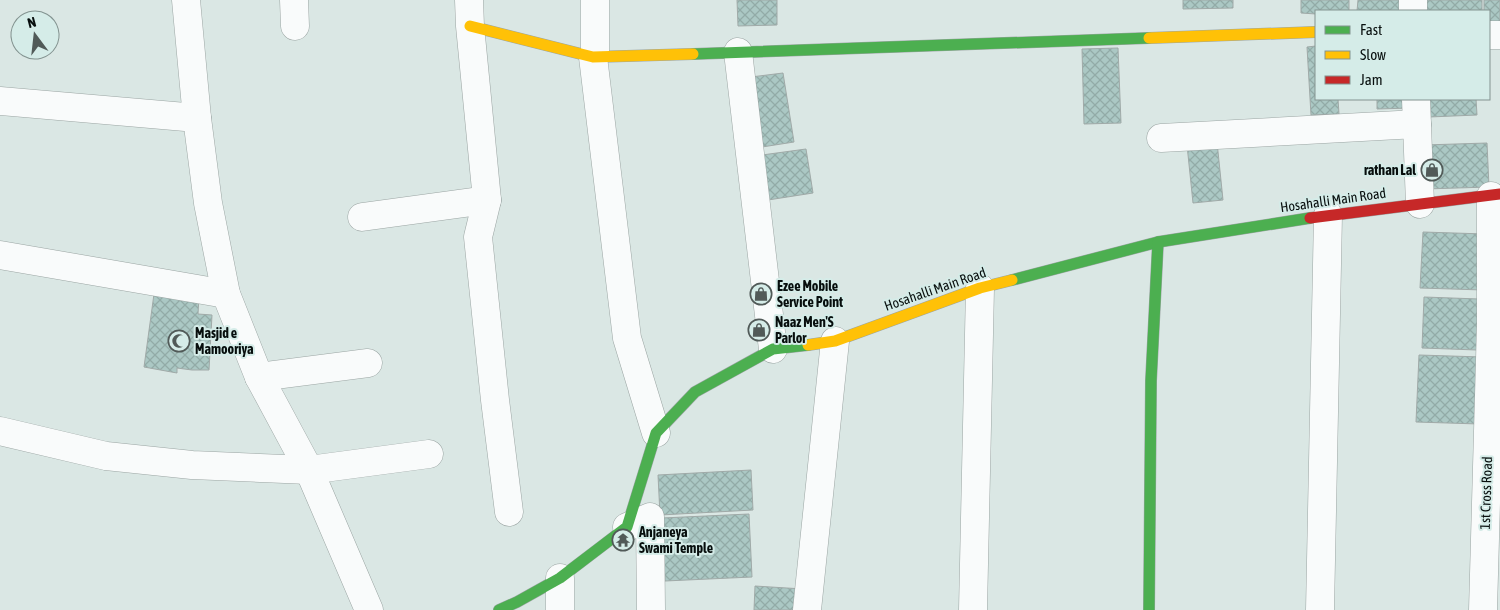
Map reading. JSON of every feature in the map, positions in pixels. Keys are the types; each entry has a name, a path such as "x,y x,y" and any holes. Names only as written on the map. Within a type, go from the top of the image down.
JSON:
{"street":[{"path":"186,0 197,118 208,203 226,294 259,377 309,470 369,610"},
{"path":"595,0 594,57 627,338 656,433"},
{"path":"509,512 478,237 487,200 469,13 594,57 1315,32"},
{"path":"738,52 773,349"},
{"path":"0,101 197,118"},
{"path":"1161,138 1417,111 1420,204"},
{"name":"Hosahalli Main Road","path":"627,527 656,433 695,392 773,349 835,341 980,288 1158,242 1328,215 1496,195"},
{"name":"1st Cross Road","path":"1483,610 1496,195"},
{"path":"362,217 487,200"},
{"path":"1320,610 1328,215"},
{"path":"1149,610 1151,381 1158,242"},
{"path":"0,255 226,294"},
{"path":"973,610 980,288"},
{"path":"807,610 835,341"},
{"path":"259,377 368,363"},
{"path":"0,431 106,456 192,465 309,470 429,454"},
{"path":"499,610 560,578 627,527 650,518 651,610"},
{"path":"560,578 560,610"}],"building":[{"path":"737,0 777,0 777,25 738,26"},
{"path":"1183,0 1233,0 1233,8 1183,9"},
{"path":"1301,0 1349,0 1349,10 1315,10 1315,14 1301,13"},
{"path":"1358,0 1400,0 1400,10 1357,10"},
{"path":"1417,0 1482,0 1482,10 1417,10"},
{"path":"1484,0 1500,0 1500,25 1490,25 1490,10 1484,10"},
{"path":"1315,46 1315,100 1338,100 1339,114 1311,115 1307,47"},
{"path":"1118,48 1121,123 1084,124 1082,49"},
{"path":"783,73 794,142 762,147 751,77"},
{"path":"1377,100 1411,100 1411,108 1377,109"},
{"path":"1429,100 1476,100 1477,115 1429,117"},
{"path":"1217,142 1223,200 1193,203 1187,145"},
{"path":"1487,143 1489,187 1425,189 1424,145"},
{"path":"806,149 813,193 768,200 762,155"},
{"path":"1423,232 1485,234 1483,290 1420,288"},
{"name":"Masjid e Mamooriya","path":"154,294 199,297 198,314 212,315 209,370 177,368 177,373 144,367"},
{"path":"1424,297 1479,299 1477,350 1422,348"},
{"path":"1419,355 1482,357 1479,424 1416,422"},
{"path":"751,470 753,510 660,515 658,475"},
{"path":"749,514 752,577 665,581 662,518"},
{"path":"755,586 803,589 802,610 754,610"}],"traffic: fast":[{"path":"693,54 1149,38"},
{"path":"1012,280 1158,242 1310,218"},
{"path":"1149,610 1151,381 1158,242"},
{"path":"499,610 560,578 627,527 656,433 695,392 773,349 808,345"}],"traffic: slow":[{"path":"470,26 593,57 693,54"},
{"path":"1149,38 1315,32"},
{"path":"808,345 835,341 980,288 1012,280"}],"traffic: jam":[{"path":"1310,218 1500,194"}],"place":[{"name":"rathan Lal","path":"1432,170"},
{"name":"Ezee Mobile Service Point","path":"761,294"},
{"name":"Naaz Men'S Parlor","path":"759,330"},
{"name":"Masjid e Mamooriya","path":"179,341"},
{"name":"Anjaneya Swami Temple","path":"623,540"}]}
